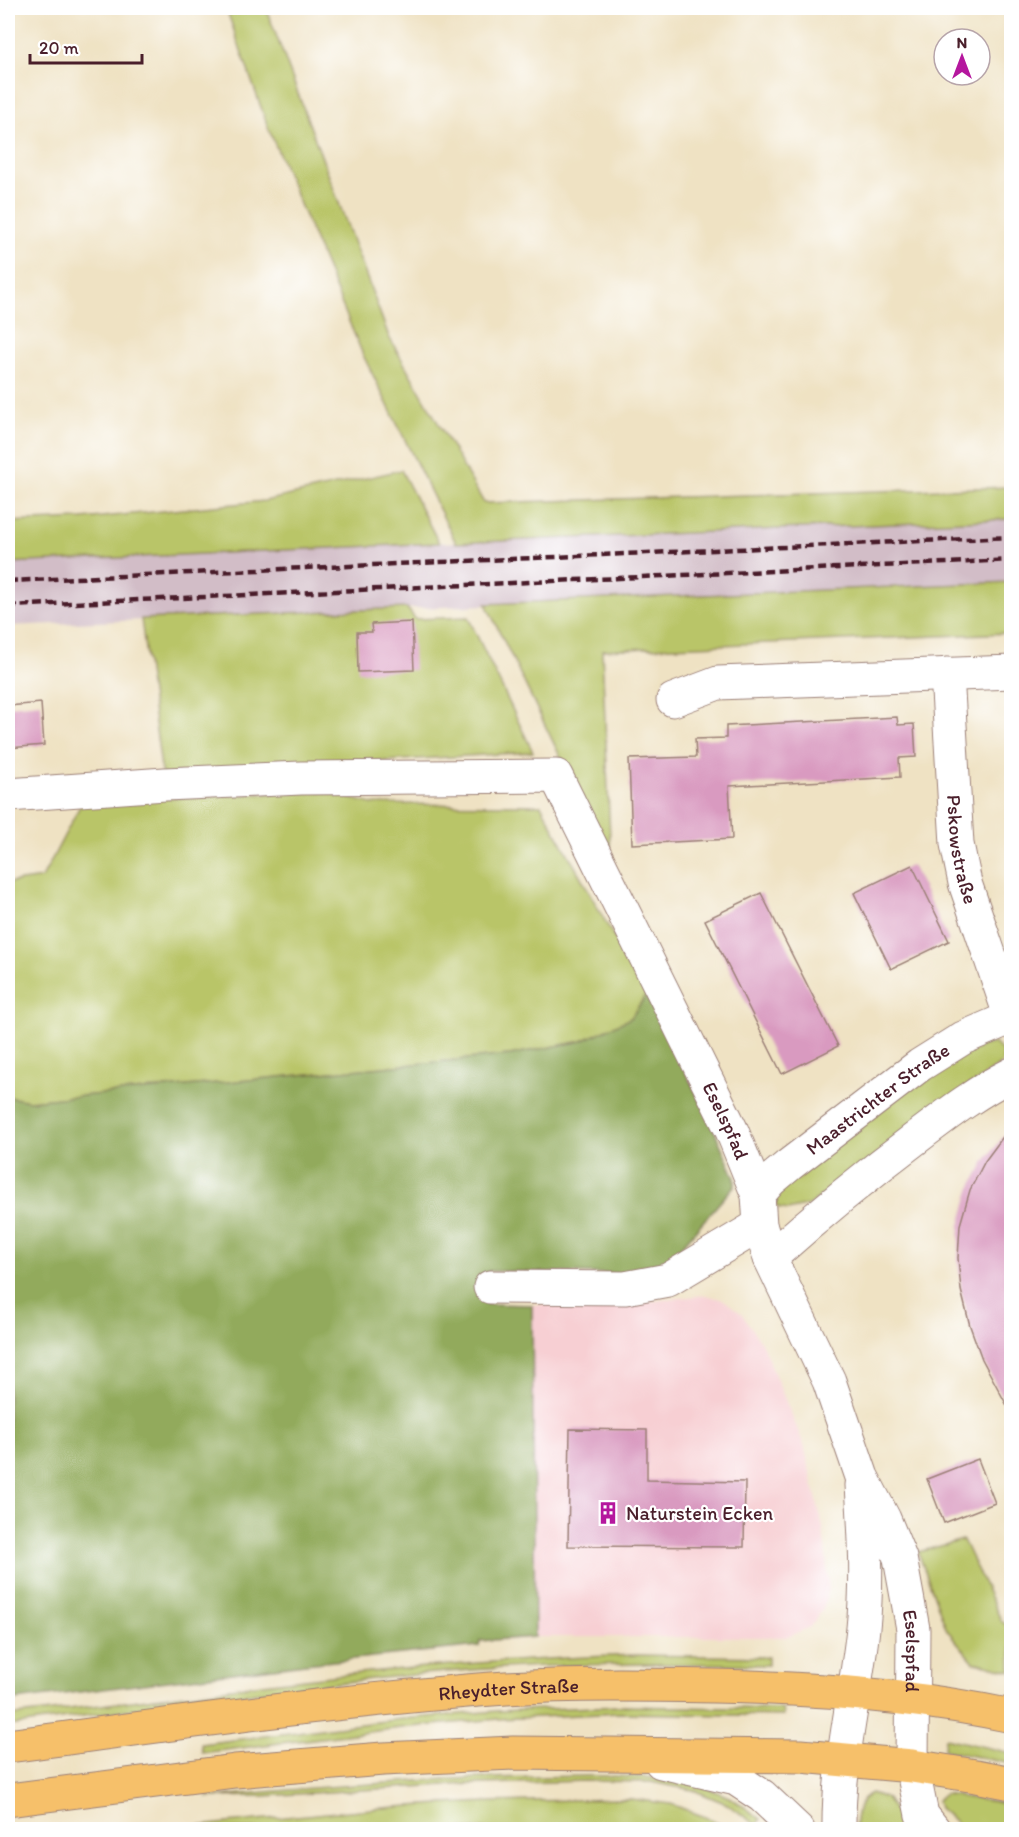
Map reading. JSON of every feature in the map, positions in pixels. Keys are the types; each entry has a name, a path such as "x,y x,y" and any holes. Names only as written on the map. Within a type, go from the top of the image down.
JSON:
{"main road":[{"name":"Rheydter Straße","path":"8,1746 377,1699 508,1688 636,1684 791,1688 854,1693 980,1709 1011,1716"},
{"path":"8,1800 235,1771 513,1753 801,1756 912,1766 1011,1783"}],"street":[{"path":"673,700 718,683 1011,672"},
{"name":"Pskowstraße","path":"947,674 957,844 965,883 1011,1019"},
{"name":"Eselspfad","path":"8,795 165,784 301,778 555,776 732,1131 759,1210 770,1258 829,1381 862,1477 884,1519 900,1558 913,1629 912,1766 922,1815 934,1830"},
{"name":"Maastrichter Straße","path":"490,1287 625,1288 668,1280 759,1210 771,1180 920,1065 963,1038 1011,1019"},
{"path":"770,1258 823,1211 897,1152 966,1101 1011,1074"},
{"name":"Eselspfad","path":"839,1830 843,1760 865,1609 866,1563 862,1477"},
{"path":"621,1753 736,1779 762,1796 798,1830"}],"shaded area":[{"path":"1012,519 1011,582 8,626 8,563"},
{"path":"706,1295 724,1300 742,1314 762,1344 804,1445 823,1527 829,1589 823,1609 810,1627 788,1637 535,1637 532,1305 637,1303"}],"green space":[{"path":"226,8 266,8 389,337 484,503 1011,487 1011,519 456,543 363,355 269,130"},
{"path":"401,470 439,543 8,563 8,522 82,519 265,501"},
{"path":"1011,582 1011,633 602,650 611,861 486,604"},
{"path":"407,608 415,619 468,617 533,752 162,775 141,619"},
{"path":"322,791 372,804 541,805 646,995 631,1018 582,1041 510,1055 29,1101 8,1097 8,883 42,878 82,802"},
{"path":"646,995 709,1118 735,1178 735,1185 667,1263 625,1274 488,1271 486,1304 532,1305 535,1637 480,1641 479,1646 305,1664 8,1701 8,1097 29,1101 510,1055 582,1041 631,1018"},
{"path":"995,1043 1002,1051 1003,1062 809,1205 788,1210 778,1208 775,1200 778,1190 924,1076 984,1045"},
{"path":"963,1540 1002,1622 1011,1627 1011,1671 974,1662 947,1630 918,1552"},
{"path":"636,1655 768,1657 768,1665 595,1665 466,1670 319,1685 8,1726 8,1716 305,1679 470,1664"},
{"path":"620,1706 782,1709 783,1716 620,1713 499,1719 401,1728 202,1753 201,1744 401,1719 498,1711"},
{"path":"945,1738 1011,1753 1011,1764 944,1750"},
{"path":"586,1776 660,1778 696,1785 731,1798 761,1819 756,1825 727,1804 693,1790 651,1782 586,1781 444,1785 264,1796 207,1797 447,1779"},
{"path":"871,1793 886,1798 906,1829 855,1830 860,1803"},
{"path":"945,1794 1006,1804 1011,1808 1011,1829 970,1829 959,1825 939,1808 937,1800"},
{"path":"631,1799 671,1804 713,1820 726,1829 623,1829 608,1823 621,1829 172,1829 331,1812 426,1805"}],"building":[{"path":"412,622 414,670 358,672 357,632 372,632 371,624"},
{"path":"41,703 44,745 8,748 8,706"},
{"path":"897,717 898,725 914,724 916,757 899,758 900,777 729,786 732,839 632,844 629,759 696,757 695,739 726,738 726,726"},
{"path":"912,865 949,941 891,969 854,893"},
{"path":"761,893 838,1046 782,1074 705,920"},
{"path":"1011,1126 1011,1413 982,1359 970,1326 961,1290 958,1258 960,1225 970,1190 985,1161"},
{"path":"570,1429 647,1430 647,1480 745,1482 744,1547 568,1546"},
{"path":"978,1459 995,1503 944,1523 927,1479"}],"railway":[{"path":"8,581 1012,537"},
{"path":"8,606 1012,560"}],"place":[{"name":"Naturstein Ecken","path":"608,1513"}]}
